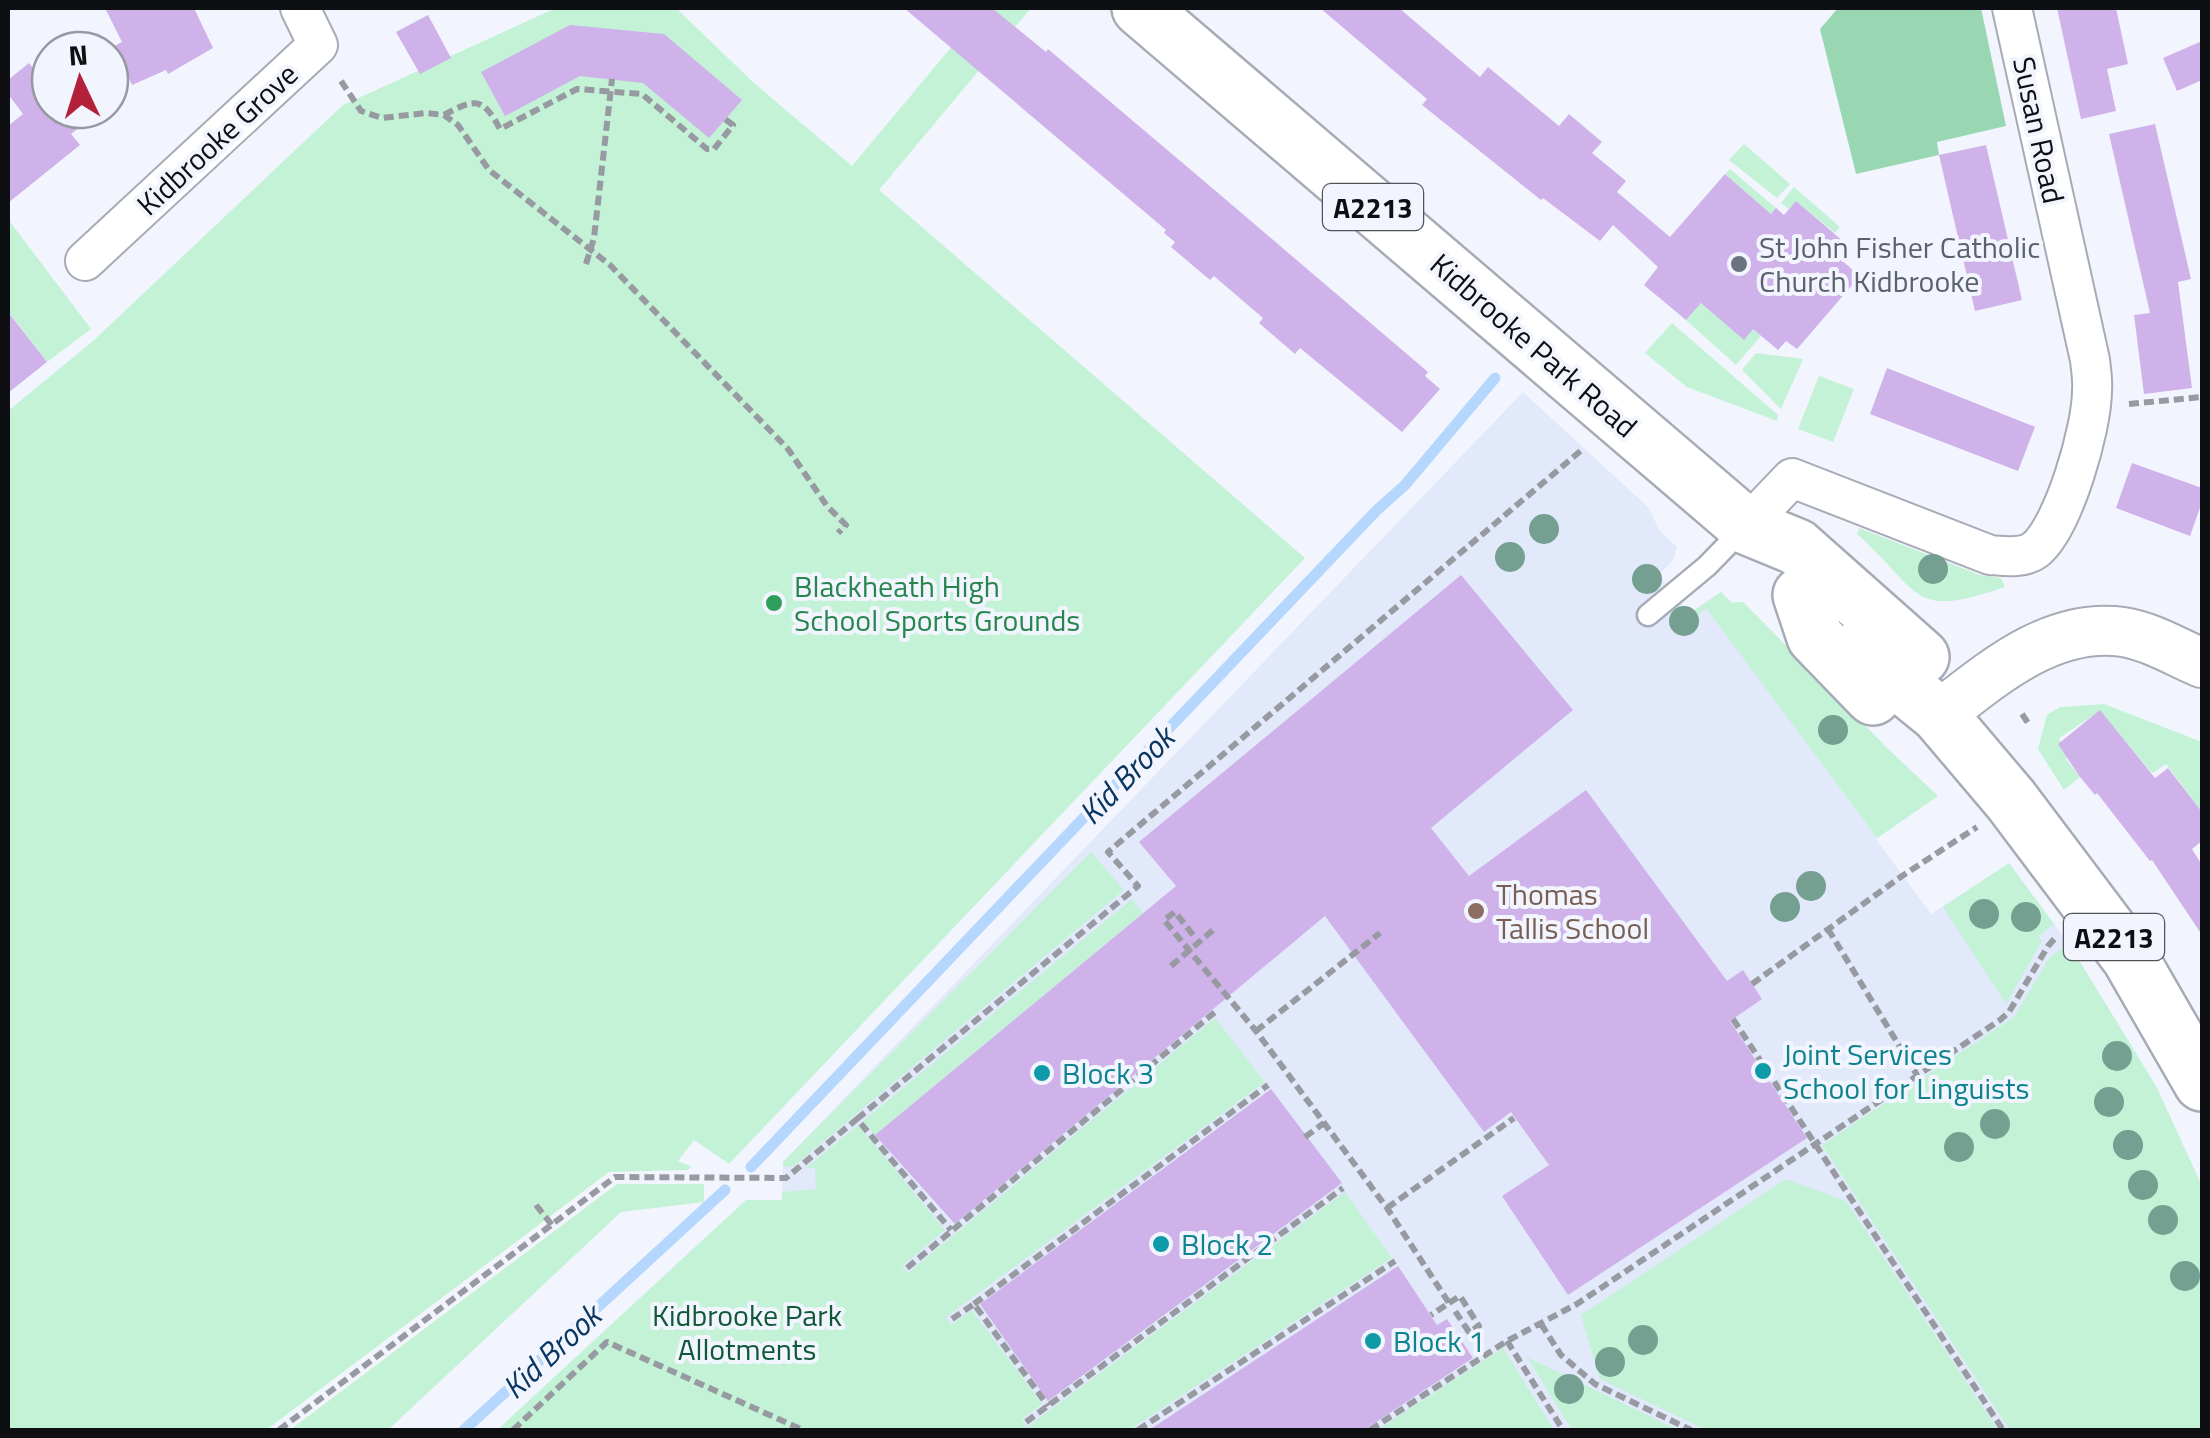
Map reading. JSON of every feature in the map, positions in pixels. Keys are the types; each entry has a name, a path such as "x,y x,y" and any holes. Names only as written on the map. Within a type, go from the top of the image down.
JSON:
{"main road":[{"name":"Kidbrooke Park Road","path":"1140,8 1746,526 1797,547 1921,658 1939,715 1996,812 2130,958 2202,1083"},
{"name":"Kidbrooke Park Road","path":"1746,526 1768,566 1877,667 1939,715"},
{"path":"1801,595 1815,637 1934,761 1996,812"}],"street":[{"name":"Kidbrooke Grove","path":"84,261 318,45 300,8"},
{"name":"Susan Road","path":"1746,526 1792,478 1990,555 2032,553 2047,538 2084,443 2092,390 2090,360 2012,8"},
{"path":"1939,715 1992,673 2032,649 2066,636 2098,630 2128,632 2202,662"}],"lane":[{"path":"1648,615 1707,566 1746,526"}],"path":[{"path":"586,264 591,253 612,79"},
{"path":"340,81 362,111 382,118 426,113 444,116 458,126 490,170 610,266 788,449 827,506 846,525 838,533"},
{"path":"444,116 465,104 481,103 488,106 500,129 576,89 642,94 707,149 714,149 733,125 726,118"},
{"path":"512,112 517,121"},
{"path":"2119,405 2202,396"},
{"path":"279,1430 616,1177 786,1178 1138,886 1108,852 1590,443"},
{"path":"2022,714 2028,722"},
{"path":"1752,984 1996,812"},
{"path":"1193,935 1175,912 1164,920 1256,1031 1386,1208 1449,1303"},
{"path":"1828,929 1917,1074"},
{"path":"1370,1430 1506,1341 1577,1304 2009,1012 2048,946 2066,929"},
{"path":"1171,966 1214,930"},
{"path":"1256,1031 1380,934"},
{"path":"907,1268 1215,1012"},
{"path":"1733,1019 2003,1430"},
{"path":"952,1320 1268,1084"},
{"path":"1386,1208 1514,1118"},
{"path":"858,1119 951,1230"},
{"path":"1305,1137 1324,1123"},
{"path":"1026,1422 1344,1188"},
{"path":"536,1205 552,1225"},
{"path":"1138,1430 1395,1261"},
{"path":"1431,1315 1460,1296 1480,1326 1469,1332 1456,1311"},
{"path":"974,1304 1048,1406"},
{"path":"1542,1324 1561,1355 1595,1384 1691,1430"},
{"path":"1506,1341 1563,1430"},
{"path":"512,1430 607,1342 804,1430"}],"shaded area":[{"name":"Thomas Tallis School","path":"1523,392 1648,507 1660,531 1677,547 1673,560 1659,575 1689,613 1721,592 1732,603 1743,602 1938,796 1876,839 1931,914 2009,863 2069,944 2156,1086 2202,1186 2202,1430 936,1430 782,1200 783,1162"}],"green space":[{"name":"Blackheath High School Sports Grounds","path":"556,8 676,8 753,82 852,166 984,8 1031,8 879,190 1305,558 729,1164 694,1140 678,1161 692,1167 687,1170 609,1172 266,1430 8,1430 8,411 93,341 343,105"},
{"path":"1838,8 1981,8 2006,126 1937,142 1939,155 1856,174 1820,29"},
{"path":"1744,144 1790,184 1777,198 1729,160"},
{"path":"1730,169 1776,208 1771,214 1725,174"},
{"path":"1794,187 1840,227 1835,233 1796,201 1789,209 1781,203"},
{"path":"8,219 91,329 47,362 8,311"},
{"path":"1701,303 1744,339 1753,329 1761,336 1736,365 1686,320"},
{"path":"1672,323 1778,415 1777,421 1687,387 1645,353"},
{"path":"1756,353 1803,359 1781,409 1742,370"},
{"path":"1819,376 1854,389 1833,442 1798,429"},
{"path":"1859,528 1980,575 2001,578 2005,587 1951,601 1920,595 1857,534"},
{"path":"1721,592 1732,603 1743,602 1938,796 1877,838 1706,608 1683,626 1679,621"},
{"path":"2104,704 2202,742 2202,812 2166,764 2153,773 2150,771 2100,711 2059,738 2069,756 2066,759 2080,777 2064,790 2038,749 2047,715 2060,707"},
{"path":"1091,852 1124,890 794,1166 783,1167 783,1162"},
{"path":"2009,863 2054,924 2038,936 2042,941 2006,1004 1943,907"},
{"path":"1132,899 1143,913 875,1135 863,1121"},
{"path":"2069,944 2156,1086 2202,1186 2202,1430 2010,1430 1822,1145 2014,1017 2050,957"},
{"name":"Kidbrooke Park Allotments","path":"1215,1018 1265,1082 946,1317 951,1325 972,1310 1042,1404 1022,1419 1027,1427 1345,1192 1392,1258 1129,1430 497,1430 746,1200 782,1200 782,1192 816,1189 815,1168 806,1168 858,1125 945,1230 902,1266 908,1273"},
{"path":"1786,1179 1846,1201 1998,1430 1706,1430 1600,1379 1581,1315"},
{"path":"617,1184 704,1184 704,1202 621,1212 388,1430 290,1430"},
{"path":"1503,1348 1554,1430 1377,1430"},
{"path":"1527,1357 1678,1430 1572,1430"}],"building":[{"path":"105,8 194,8 213,48 168,74 166,70 132,85 130,30 116,30"},
{"path":"904,8 992,8 1046,52 1048,49 1211,187 1428,372 1425,376 1440,389 1402,432 1300,348 1295,354 1259,323 1263,318 1214,276 1210,280 1171,247 1175,242 1164,233 1166,230"},
{"path":"1320,8 1399,8 1480,77 1488,67 1559,126 1569,114 1602,142 1592,153 1626,181 1617,192 1670,237 1725,174 1771,214 1776,208 1784,215 1796,201 1843,241 1833,253 1860,276 1797,349 1786,341 1778,350 1753,329 1744,340 1701,303 1686,320 1644,285 1658,267 1613,225 1600,241 1541,200 1422,105 1427,99"},
{"path":"2057,8 2116,8 2128,64 2107,69 2116,111 2081,119"},
{"path":"428,15 451,58 420,74 396,32"},
{"path":"570,25 664,34 742,100 709,138 643,83 580,76 505,116 481,72"},
{"path":"2202,41 2202,80 2177,91 2163,58"},
{"path":"29,63 30,130 76,130 71,134 80,145 8,203 8,126 23,114 8,94 8,80"},
{"path":"2155,124 2191,279 2178,282 2192,388 2144,394 2134,315 2150,313 2109,134"},
{"path":"1986,145 2022,300 1975,311 1939,155"},
{"path":"8,312 47,362 8,393"},
{"path":"1887,368 2035,427 2018,471 1870,414"},
{"path":"2132,463 2202,488 2202,502 2190,536 2116,508"},
{"path":"1461,575 1573,710 1431,828 1469,876 1586,790 1727,981 1743,970 1762,999 1730,1021 1807,1138 1568,1295 1502,1196 1549,1165 1511,1112 1484,1132 1325,916 955,1224 875,1135 1176,886 1139,842"},
{"path":"2100,710 2155,778 2168,768 2202,812 2202,841 2192,849 2202,865 2202,935 2152,860 2080,777 2058,744"},
{"name":"Block 2","path":"1271,1089 1342,1183 1048,1401 980,1304"},
{"name":"Block 1","path":"1398,1266 1437,1325 1447,1319 1473,1358 1364,1430 1149,1430"}],"waterway":[{"name":"Kid Brook","path":"751,1167 1405,485 1495,378"},
{"name":"Kid Brook","path":"464,1430 725,1190"}],"place":[{"name":"St John Fisher Catholic Church Kidbrooke","path":"1739,264"},
{"name":"Blackheath High School Sports Grounds","path":"774,603"},
{"name":"Thomas Tallis School","path":"1476,911"},
{"name":"Joint Services School for Linguists","path":"1763,1071"},
{"name":"Block 3","path":"1042,1073"},
{"name":"Block 2","path":"1161,1244"},
{"name":"Block 1","path":"1373,1341"}]}
